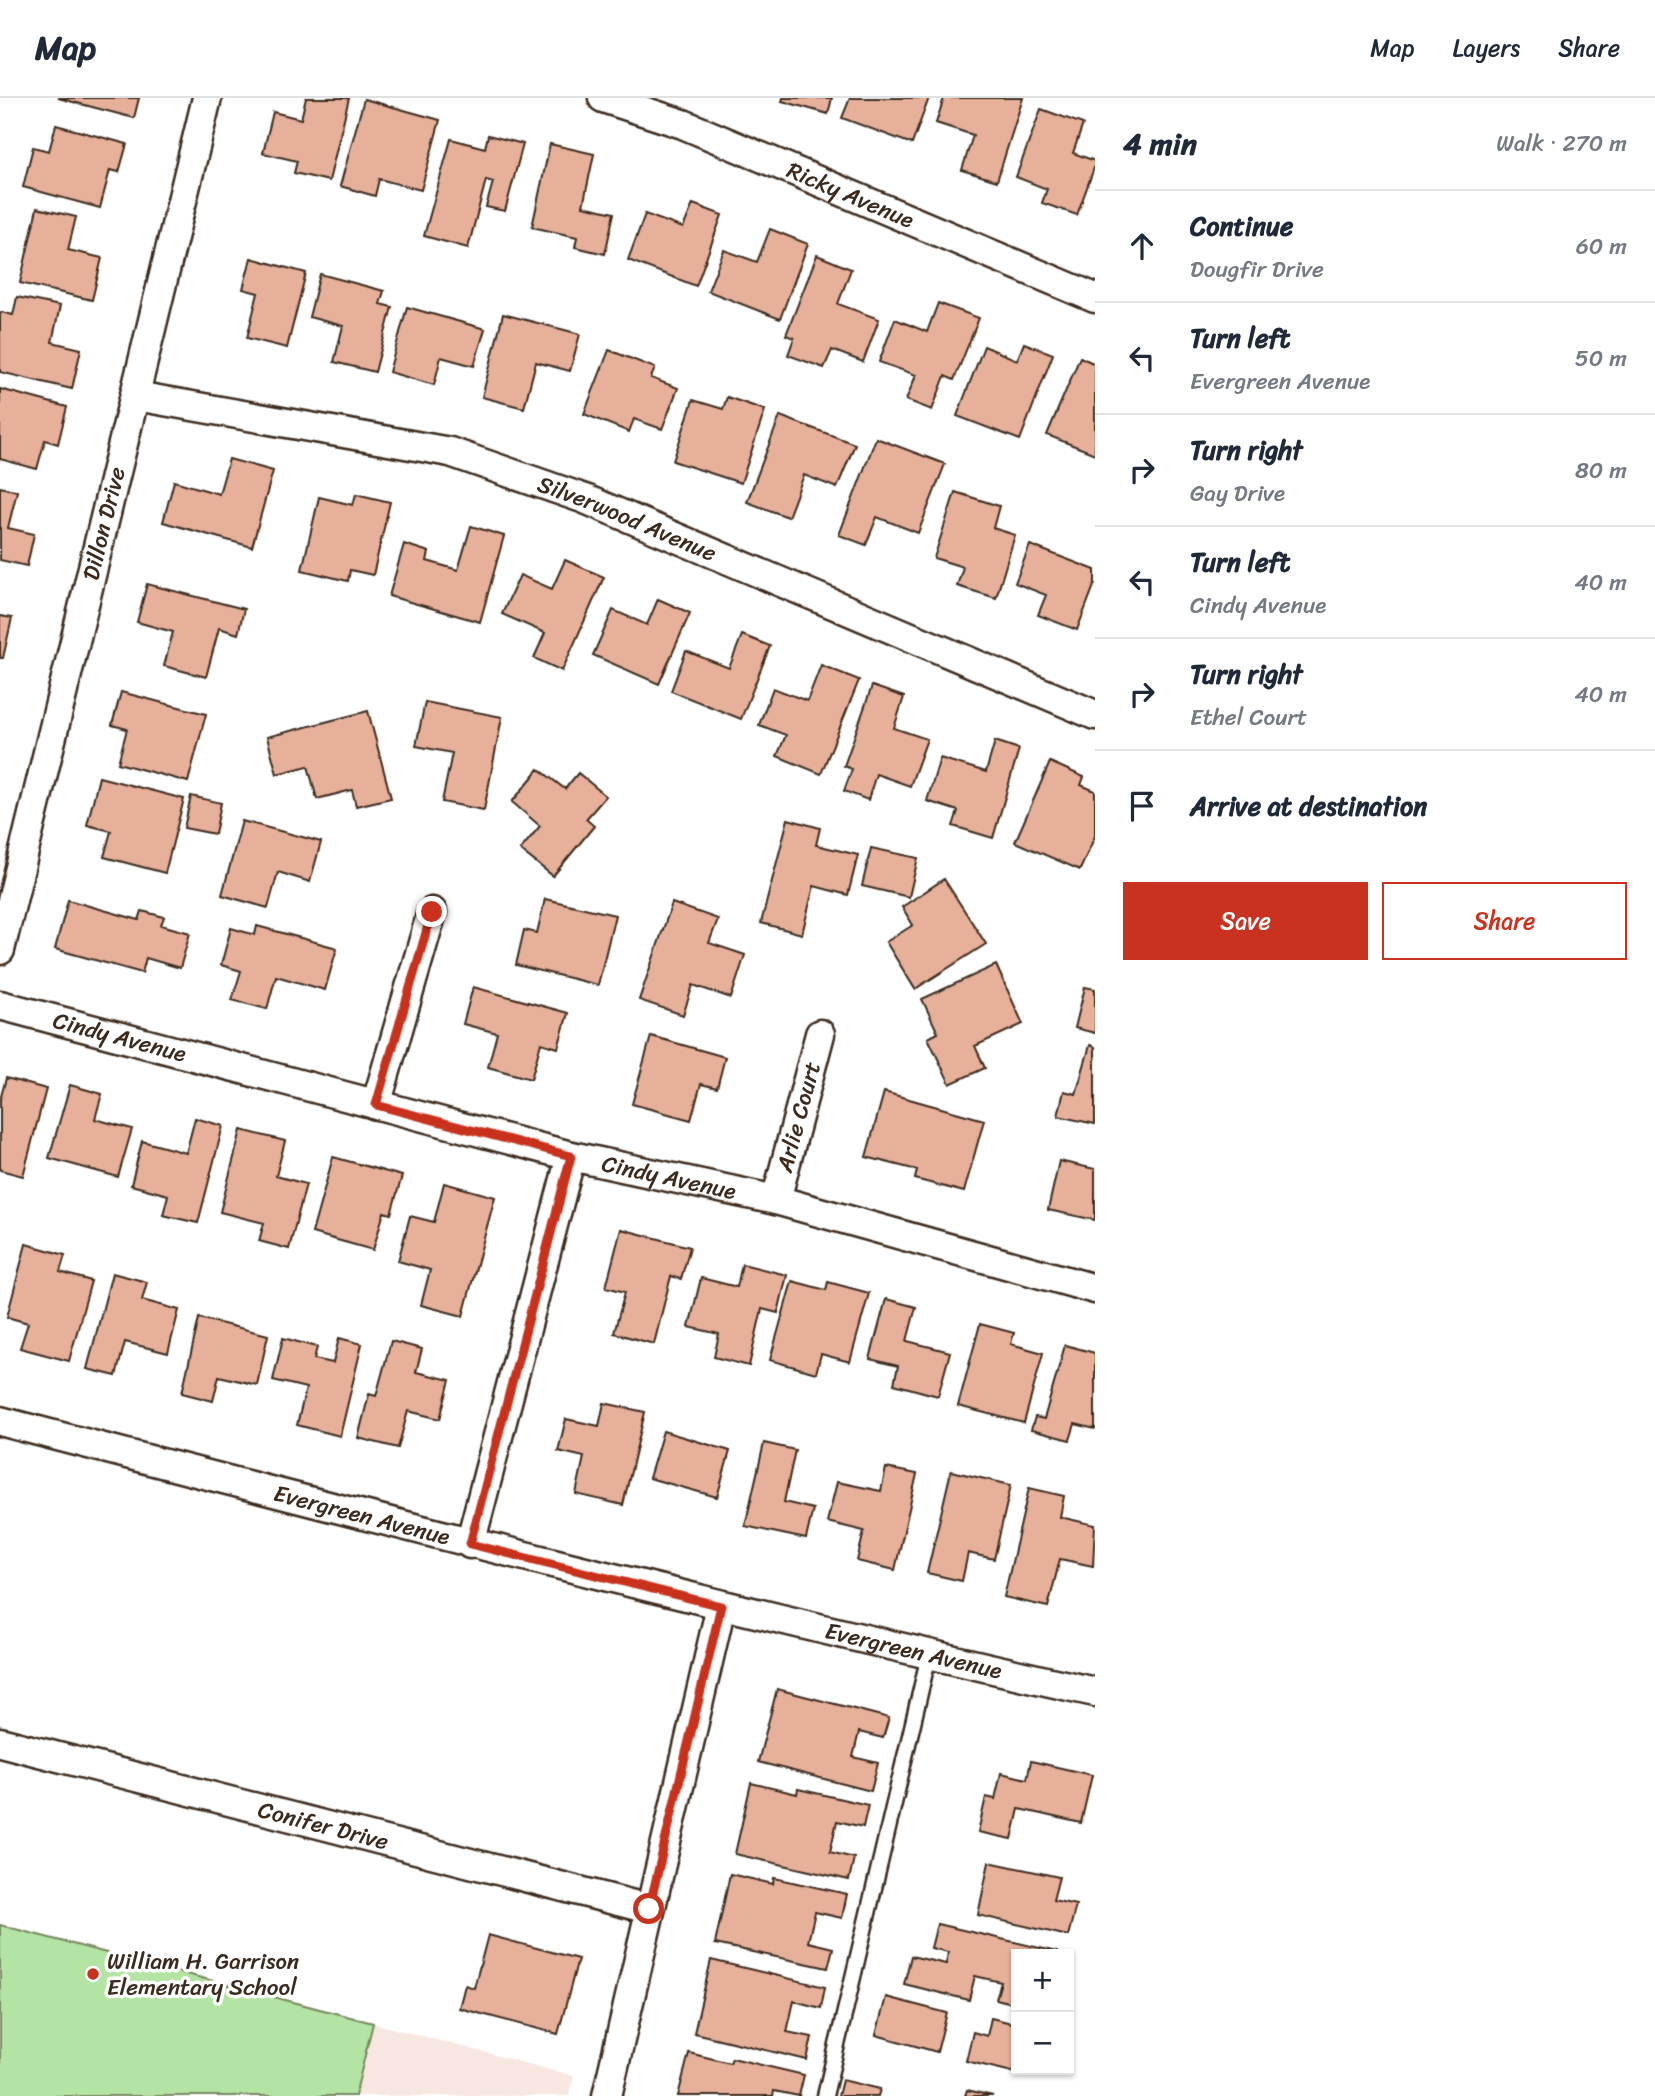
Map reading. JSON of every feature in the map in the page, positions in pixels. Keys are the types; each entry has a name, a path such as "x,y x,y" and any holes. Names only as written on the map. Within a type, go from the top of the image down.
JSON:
{"street":[{"name":"Dillon Drive","path":"0,950 207,98"},
{"name":"Ricky Avenue","path":"603,98 683,124 1095,298"},
{"name":"Silverwood Avenue","path":"136,396 450,452 585,499 1095,715"},
{"path":"376,1105 432,912"},
{"name":"Cindy Avenue","path":"0,1005 571,1156 776,1200 1095,1289"},
{"name":"Arlie Court","path":"776,1200 820,1034"},
{"path":"470,1544 571,1156"},
{"name":"Evergreen Avenue","path":"0,1421 470,1544 721,1606 1095,1692"},
{"path":"607,2096 721,1606"},
{"name":"Conifer Drive","path":"0,1742 649,1909"}],"lane":[{"path":"825,2096 929,1655"}],"shaded area":[{"name":"William H. Garrison Elementary School","path":"0,1925 574,2076 569,2096 0,2096"}],"green space":[{"name":"William H. Garrison Elementary School","path":"0,1925 373,2023 355,2096 0,2096"}],"building":[{"path":"58,98 139,98 134,118"},
{"path":"306,98 349,98 329,181 294,173 297,161 263,153 273,112 301,119"},
{"path":"783,98 832,98 828,114 782,101"},
{"path":"850,98 929,98 912,144 842,118"},
{"path":"944,98 1023,98 997,181 962,170 973,135 936,123"},
{"path":"364,99 440,120 421,190 379,179 375,196 340,186"},
{"path":"1041,109 1083,124 1073,153 1095,161 1095,165 1077,215 1042,203 1047,189 1016,177"},
{"path":"56,125 127,144 119,172 110,170 100,208 23,187 33,147 49,151"},
{"path":"488,135 523,144 505,211 486,207 493,182 486,180 468,248 424,236 451,139 485,148"},
{"path":"550,144 594,154 583,206 614,213 605,254 575,247 577,237 532,227"},
{"path":"693,204 722,215 696,286 628,260 645,214 683,228"},
{"path":"37,208 76,217 68,250 102,258 92,300 20,283"},
{"path":"770,229 808,244 780,319 708,291 724,250 757,262"},
{"path":"817,255 851,269 838,304 879,319 863,362 832,350 824,368 788,355 794,338 786,335"},
{"path":"251,258 306,273 287,348 247,338 258,293 243,289"},
{"path":"320,274 384,291 380,304 392,307 375,372 334,362 343,326 309,317"},
{"path":"17,297 60,306 52,342 81,349 72,389 0,372 0,315 1,312 13,315"},
{"path":"938,303 979,318 954,380 945,376 932,410 906,400 916,375 879,362 895,319 927,332"},
{"path":"407,307 485,329 474,366 441,357 434,385 389,372"},
{"path":"503,314 580,334 570,371 536,362 524,408 482,397"},
{"path":"1024,343 1053,354 1020,440 957,416 984,346 1017,360"},
{"path":"609,350 655,368 651,378 678,388 662,429 634,419 629,432 584,414"},
{"path":"1080,357 1095,364 1095,454 1047,435"},
{"path":"0,389 67,407 58,444 45,440 37,469 0,459"},
{"path":"727,397 765,410 741,483 673,461 693,400 723,409"},
{"path":"780,416 855,444 837,488 804,475 788,517 747,502"},
{"path":"876,438 945,464 918,533 877,517 866,545 839,535"},
{"path":"229,459 273,471 252,547 163,522 174,481 219,494"},
{"path":"0,487 17,491 8,528 34,534 27,566 0,560"},
{"path":"955,492 999,506 993,528 1015,535 996,598 957,586 963,567 934,558"},
{"path":"356,494 390,502 373,575 350,570 348,581 302,570 319,497 353,505"},
{"path":"471,526 504,536 480,622 389,596 404,544 429,552 427,561 458,570"},
{"path":"1030,545 1095,570 1095,583 1077,630 1038,615 1046,595 1015,583"},
{"path":"565,560 604,577 562,671 534,658 545,633 502,614 520,575 552,589"},
{"path":"147,584 244,609 238,634 219,628 206,677 164,666 173,632 137,622"},
{"path":"658,599 690,613 659,684 593,655 613,610 647,625"},
{"path":"0,616 12,618 3,658 0,658"},
{"path":"742,635 770,646 741,719 671,691 686,651 729,668"},
{"path":"821,665 859,680 821,774 777,756 786,735 759,725 773,688 807,701"},
{"path":"872,686 904,697 894,728 927,739 910,786 876,774 868,800 844,791 852,769 844,766"},
{"path":"121,692 206,714 188,782 118,763 127,729 112,725"},
{"path":"425,702 502,717 484,810 442,802 452,753 416,746"},
{"path":"368,711 391,798 356,806 352,790 317,799 308,766 277,774 267,737"},
{"path":"995,741 1019,749 993,838 953,826 958,811 927,801 940,758 986,772"},
{"path":"1050,762 1084,777 1081,785 1095,791 1095,836 1080,870 1015,842"},
{"path":"539,769 565,789 578,773 606,796 586,819 594,826 553,876 520,850 540,826 512,802"},
{"path":"99,777 184,799 165,873 104,857 111,831 87,825"},
{"path":"191,796 221,803 215,834 184,828"},
{"path":"788,819 820,828 816,845 858,855 848,895 814,886 802,934 761,923"},
{"path":"242,821 321,842 310,882 278,872 268,908 222,895"},
{"path":"871,848 918,858 909,897 862,886"},
{"path":"944,879 986,944 915,989 886,942 913,925 902,907"},
{"path":"545,899 615,915 598,985 516,965 524,930 537,933"},
{"path":"68,900 139,920 142,911 164,917 161,925 190,933 180,968 146,958 142,973 55,949"},
{"path":"672,903 718,919 709,943 745,955 731,998 693,985 683,1015 639,1000"},
{"path":"257,926 337,948 325,990 276,976 267,1009 232,1000 241,971 221,965 231,928 255,935"},
{"path":"996,965 1023,1024 975,1046 985,1068 950,1084 928,1038 938,1033 922,999"},
{"path":"473,987 568,1013 558,1048 541,1043 531,1079 488,1067 497,1033 463,1024"},
{"path":"1085,987 1095,989 1095,1033 1075,1028"},
{"path":"651,1036 725,1057 717,1088 701,1084 691,1120 632,1104"},
{"path":"1090,1045 1095,1047 1095,1124 1058,1116 1064,1091 1076,1094"},
{"path":"6,1078 46,1089 23,1176 0,1170 0,1100"},
{"path":"70,1085 102,1094 95,1119 132,1129 118,1177 49,1158"},
{"path":"884,1092 984,1120 964,1192 915,1179 917,1170 866,1157"},
{"path":"195,1118 223,1126 198,1223 163,1215 168,1195 131,1185 142,1141 186,1153"},
{"path":"241,1130 285,1141 276,1176 306,1184 289,1249 259,1241 264,1223 220,1212"},
{"path":"333,1157 402,1176 391,1214 384,1212 373,1250 312,1233"},
{"path":"1059,1161 1095,1169 1095,1220 1048,1210"},
{"path":"444,1183 495,1197 463,1316 421,1305 430,1270 398,1261 410,1216 434,1222"},
{"path":"621,1229 690,1247 681,1279 671,1276 654,1344 614,1333 625,1292 606,1287"},
{"path":"26,1244 65,1255 60,1272 91,1281 69,1361 20,1348 28,1323 7,1317"},
{"path":"742,1264 787,1275 778,1313 762,1309 749,1366 714,1357 719,1334 689,1327 701,1278 737,1287"},
{"path":"112,1273 147,1282 142,1300 179,1310 168,1353 125,1342 116,1376 87,1369"},
{"path":"792,1281 826,1290 828,1282 869,1293 850,1362 821,1354 816,1373 770,1360"},
{"path":"886,1299 916,1307 907,1341 950,1352 938,1396 894,1384 898,1366 870,1359"},
{"path":"199,1318 268,1335 257,1385 219,1376 213,1401 182,1393"},
{"path":"980,1324 1014,1333 1011,1344 1043,1353 1024,1423 958,1406"},
{"path":"283,1338 317,1347 314,1359 333,1363 339,1338 362,1344 340,1436 297,1425 306,1388 273,1380"},
{"path":"391,1341 422,1349 416,1372 450,1380 440,1419 408,1411 398,1448 358,1438 369,1394 376,1396"},
{"path":"1065,1345 1095,1353 1095,1429 1075,1424 1070,1440 1031,1430 1035,1417 1044,1419"},
{"path":"604,1403 645,1412 623,1505 576,1494 584,1457 558,1451 566,1419 599,1426"},
{"path":"663,1431 730,1451 717,1497 649,1478"},
{"path":"764,1443 795,1450 784,1502 813,1509 806,1539 745,1526"},
{"path":"886,1468 917,1474 895,1570 857,1561 864,1531 827,1522 837,1482 881,1491"},
{"path":"951,1471 1011,1485 994,1559 968,1553 962,1581 927,1573"},
{"path":"1029,1488 1064,1496 1060,1517 1095,1525 1093,1566 1060,1559 1048,1607 1004,1597"},
{"path":"777,1689 889,1718 883,1738 859,1732 853,1757 878,1763 871,1791 758,1762"},
{"path":"1031,1761 1092,1775 1081,1823 1019,1809 1012,1839 978,1832 986,1797 995,1799 1001,1773 1027,1779"},
{"path":"751,1783 797,1794 798,1789 868,1805 863,1827 837,1821 830,1852 854,1858 849,1880 735,1854"},
{"path":"989,1862 1059,1877 1053,1900 1076,1905 1068,1936 978,1915"},
{"path":"730,1874 773,1884 774,1878 847,1894 842,1918 815,1912 808,1942 833,1948 828,1968 715,1944"},
{"path":"937,1924 1044,1949 1011,1949 1011,2003 996,1999 1001,1982 975,1976 969,2000 904,1984 911,1956 946,1964 948,1952 931,1948"},
{"path":"488,1935 578,1959 558,2034 459,2008 465,1985 474,1988"},
{"path":"711,1960 825,1987 821,2008 794,2001 787,2032 812,2037 807,2060 694,2033"},
{"path":"886,1997 947,2013 937,2052 876,2035"},
{"path":"991,2018 1011,2023 1011,2072 966,2061 973,2032 987,2036"},
{"path":"689,2053 730,2063 732,2058 804,2075 799,2096 774,2091 773,2096 678,2096"},
{"path":"842,2080 880,2089 878,2096 838,2096"},
{"path":"967,2090 993,2096 965,2096"}],"place":[{"name":"William H. Garrison Elementary School","path":"93,1974"}],"route":[{"path":"432,912 376,1105 571,1156 470,1544 721,1606 649,1909"}]}
